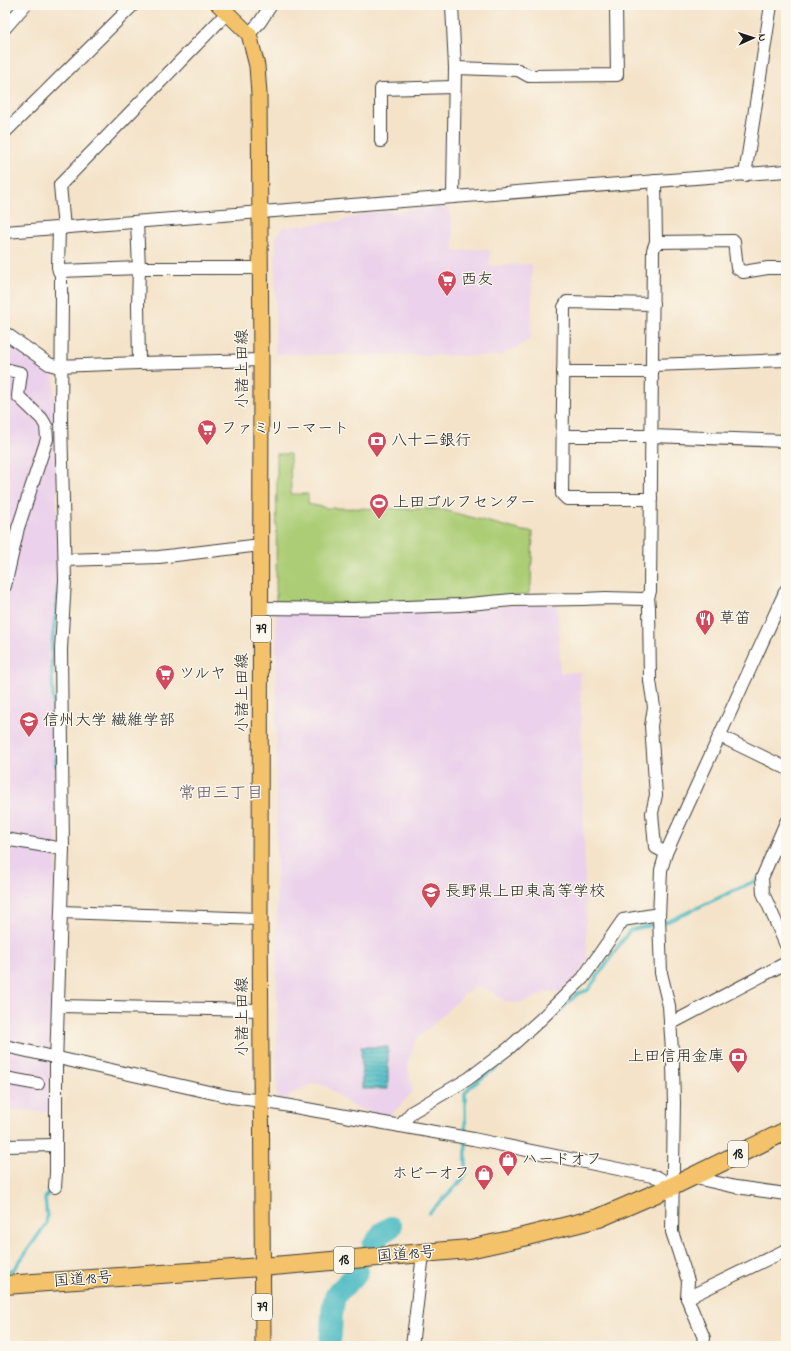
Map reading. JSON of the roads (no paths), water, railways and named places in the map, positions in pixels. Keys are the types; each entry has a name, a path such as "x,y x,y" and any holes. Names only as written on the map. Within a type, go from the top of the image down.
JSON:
{"highway":[{"name":"国道18号","path":"5,1285 262,1267 469,1249 599,1218 673,1186 786,1131"}],"main road":[{"name":"小諸上田線","path":"224,9 249,34 257,66 259,94 261,360 260,919 263,1346"}],"street":[{"path":"5,28 25,5"},
{"path":"5,132 133,5"},
{"path":"249,34 260,22 271,5"},
{"path":"452,5 455,68 453,196"},
{"path":"455,68 518,70 529,76 617,75 616,5"},
{"path":"745,175 771,5"},
{"path":"55,1187 56,1173 53,1145 53,1056 58,1006 61,912 59,849 61,649 65,580 58,366 62,340 61,271 59,271 58,267 62,228 60,185 208,34 224,9"},
{"path":"381,141 381,89 454,87"},
{"path":"5,232 786,171"},
{"path":"655,181 656,242 653,250 650,591 648,598 650,607 650,686 654,707 651,726 656,795 652,812 655,847 666,853"},
{"path":"136,222 139,268 139,363"},
{"path":"656,242 734,241 737,268 743,272 768,268 786,268"},
{"path":"61,271 139,268 260,268"},
{"path":"651,499 567,499 562,494 564,307 568,302 653,304"},
{"path":"5,333 49,364 58,366 261,360"},
{"path":"564,372 652,369 786,360"},
{"path":"5,369 21,373 18,396 42,419 46,426 47,439 18,528 5,586"},
{"path":"563,436 652,436 786,441"},
{"path":"64,560 159,557 261,545"},
{"path":"702,1346 704,1338 687,1298 688,1281 672,1232 674,1103 670,1024 666,992 661,973 659,920 661,870 666,853 786,590"},
{"path":"261,608 354,609 459,605 512,600 648,598"},
{"path":"720,736 786,768"},
{"path":"786,822 762,878 763,893 786,945"},
{"path":"5,839 59,849"},
{"path":"61,912 260,919"},
{"path":"400,1126 412,1112 468,1079 509,1048 540,1020 583,978 623,920 659,920"},
{"path":"670,1024 786,963"},
{"path":"58,1006 261,1010"},
{"path":"5,1046 231,1097 262,1101 466,1138 657,1177 673,1186"},
{"path":"5,1078 38,1084"},
{"path":"5,1146 53,1145"},
{"path":"691,1177 736,1187 786,1194"},
{"path":"687,1298 786,1250"},
{"path":"412,1346 423,1254"}],"water":[{"path":"361,1047 388,1047 388,1089 362,1089"}],"waterway":[{"path":"56,766 52,644 59,585"},
{"path":"768,874 772,872 786,843"},
{"path":"429,1213 462,1180 466,1173 465,1093 470,1087 515,1053 542,1029 577,994 588,990 630,930 669,921 759,879"},
{"path":"7,1273 15,1268 46,1224 47,1217 45,1199 51,1186"},
{"path":"373,1246 382,1233 391,1227"},
{"path":"329,1346 334,1300 336,1295 358,1271"}],"place":[{"name":"西友","path":"447,297"},
{"name":"ファミリーマート","path":"207,446"},
{"name":"八十二銀行","path":"377,458"},
{"name":"上田ゴルフセンター","path":"379,520"},
{"name":"草笛","path":"705,636"},
{"name":"ツルヤ","path":"165,691"},
{"name":"信州大学 繊維学部","path":"29,738"},
{"name":"長野県上田東高等学校","path":"431,909"},
{"name":"上田信用金庫","path":"738,1074"},
{"name":"ハードオフ","path":"508,1177"},
{"name":"ホビーオフ","path":"484,1191"}],"district":[{"name":"常田三丁目","path":"221,793"}]}
